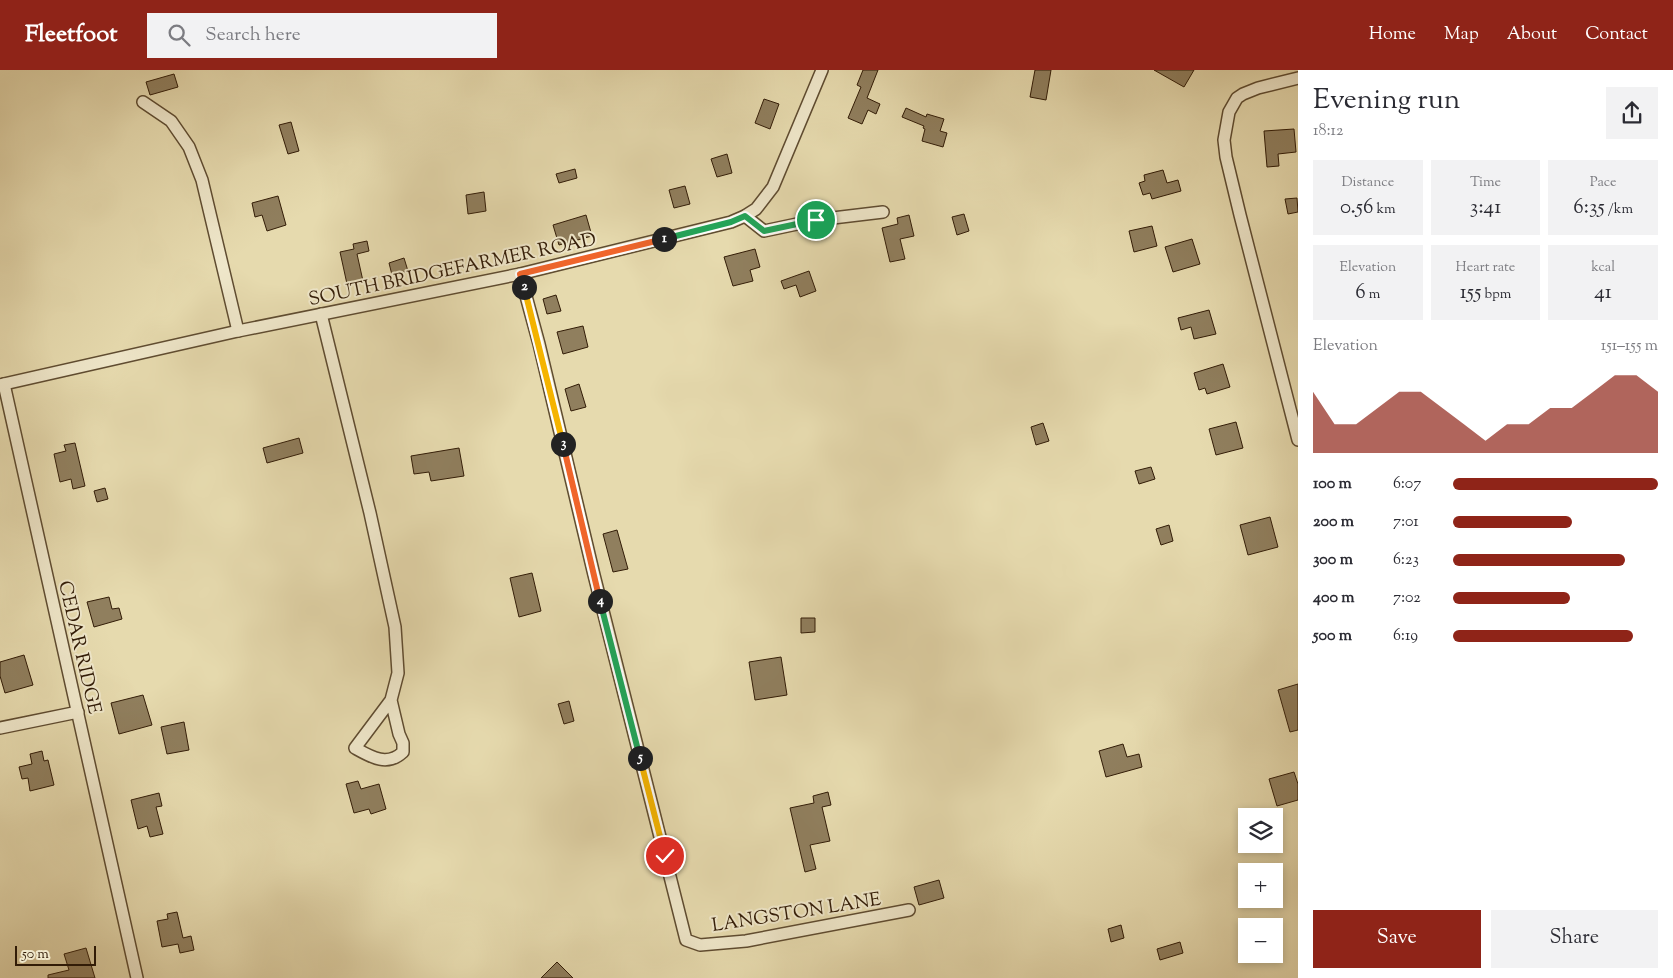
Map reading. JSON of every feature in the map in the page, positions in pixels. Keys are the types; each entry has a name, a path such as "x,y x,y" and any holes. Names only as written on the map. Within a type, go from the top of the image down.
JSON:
{"street":[{"name":"SOUTH BRIDGEFARMER ROAD","path":"2,384 238,331 520,274 731,222 756,209 774,187 822,70"},
{"path":"1298,78 1258,88 1237,98 1229,112 1224,140 1235,196 1298,440"},
{"path":"143,102 171,120 190,148 202,180 238,331"},
{"path":"745,216 764,231 816,220 884,212"},
{"name":"LANGSTON LANE","path":"520,274 686,940 700,945 746,941 909,910"},
{"path":"321,314 370,513 395,628 398,673 390,700 355,748 373,758 387,760 396,758 403,752 403,743 390,700"},
{"name":"CEDAR RIDGE","path":"2,384 137,978"},
{"path":"0,728 78,712"}],"building":[{"path":"863,70 878,70 867,98 880,104 876,114 868,110 862,124 848,118 861,87 857,85"},
{"path":"1035,70 1051,70 1046,100 1030,97"},
{"path":"1154,70 1194,70 1184,87"},
{"path":"174,74 178,87 150,95 146,82"},
{"path":"764,99 779,104 770,129 755,123"},
{"path":"906,108 926,117 927,114 944,119 940,131 947,133 943,147 922,141 924,126 902,117"},
{"path":"291,122 299,151 288,154 279,125"},
{"path":"1294,129 1296,152 1278,154 1279,166 1267,167 1264,131"},
{"path":"727,154 732,173 717,177 711,159"},
{"path":"575,169 577,178 559,183 556,174"},
{"path":"1163,170 1167,183 1178,180 1181,191 1152,199 1150,193 1143,195 1139,183 1145,181 1144,175"},
{"path":"685,186 690,204 674,208 669,190"},
{"path":"484,192 486,211 468,214 466,195"},
{"path":"278,196 286,225 267,231 262,215 255,217 252,203"},
{"path":"1297,198 1298,212 1288,214 1285,199"},
{"path":"964,214 969,231 957,235 952,217"},
{"path":"586,215 592,236 559,245 553,225"},
{"path":"909,215 914,236 900,239 905,259 890,262 882,228 898,224 897,218"},
{"path":"1152,226 1157,246 1134,252 1129,231"},
{"path":"1192,239 1200,264 1173,272 1165,247"},
{"path":"367,241 369,251 357,254 363,281 347,284 340,252 354,249 353,244"},
{"path":"755,249 760,267 750,270 753,281 733,286 724,257"},
{"path":"404,258 408,271 392,275 389,263"},
{"path":"809,271 816,291 800,297 796,285 784,289 781,281"},
{"path":"556,295 561,311 547,314 543,299"},
{"path":"1209,310 1216,334 1194,339 1191,327 1181,330 1178,318"},
{"path":"583,326 588,347 563,354 557,332"},
{"path":"1223,364 1230,387 1207,394 1205,388 1199,390 1194,373"},
{"path":"579,384 586,407 571,411 565,389"},
{"path":"1236,422 1243,448 1216,455 1209,429"},
{"path":"1043,423 1049,441 1036,445 1031,427"},
{"path":"299,438 303,453 267,463 263,448"},
{"path":"75,443 85,486 73,489 71,479 60,482 54,454 66,451 64,445"},
{"path":"459,448 464,476 431,481 429,472 414,474 411,456"},
{"path":"1151,467 1155,479 1139,484 1135,471"},
{"path":"105,488 108,499 97,502 94,491"},
{"path":"1270,517 1278,547 1248,555 1240,525"},
{"path":"1169,525 1173,541 1161,545 1156,529"},
{"path":"617,530 628,569 613,572 603,534"},
{"path":"532,573 541,611 519,617 510,578"},
{"path":"109,597 112,609 119,608 122,619 94,627 87,602"},
{"path":"801,618 815,618 815,632 801,633"},
{"path":"24,655 33,685 5,693 0,676 0,662"},
{"path":"781,657 787,695 755,700 749,662"},
{"path":"1298,684 1298,730 1290,732 1278,690"},
{"path":"143,695 152,725 119,734 111,703"},
{"path":"569,701 574,721 564,724 558,704"},
{"path":"184,722 189,750 167,754 161,727"},
{"path":"1123,744 1127,757 1139,754 1142,767 1106,777 1099,751"},
{"path":"42,751 44,761 48,760 54,785 30,791 28,778 22,779 19,767 32,764 30,754"},
{"path":"1294,772 1298,784 1298,800 1277,806 1269,779"},
{"path":"358,781 361,789 379,784 386,809 371,814 369,809 354,813 346,784"},
{"path":"828,792 831,805 822,807 830,841 810,845 816,869 805,872 790,808 814,803 813,796"},
{"path":"159,793 162,806 156,807 163,834 150,837 147,826 138,829 131,800"},
{"path":"939,880 944,898 919,905 914,887"},
{"path":"177,912 183,938 191,936 194,950 180,953 178,944 162,947 157,921 168,919 167,914"},
{"path":"1121,925 1124,938 1111,942 1108,929"},
{"path":"1180,942 1183,953 1160,960 1157,949"},
{"path":"86,948 95,978 48,978 48,975 69,970 64,954"},
{"path":"557,962 573,978 541,978"}],"route":[{"path":"665,856 594,575 539,344 520,274 731,222 745,216 764,231 816,220"}]}
